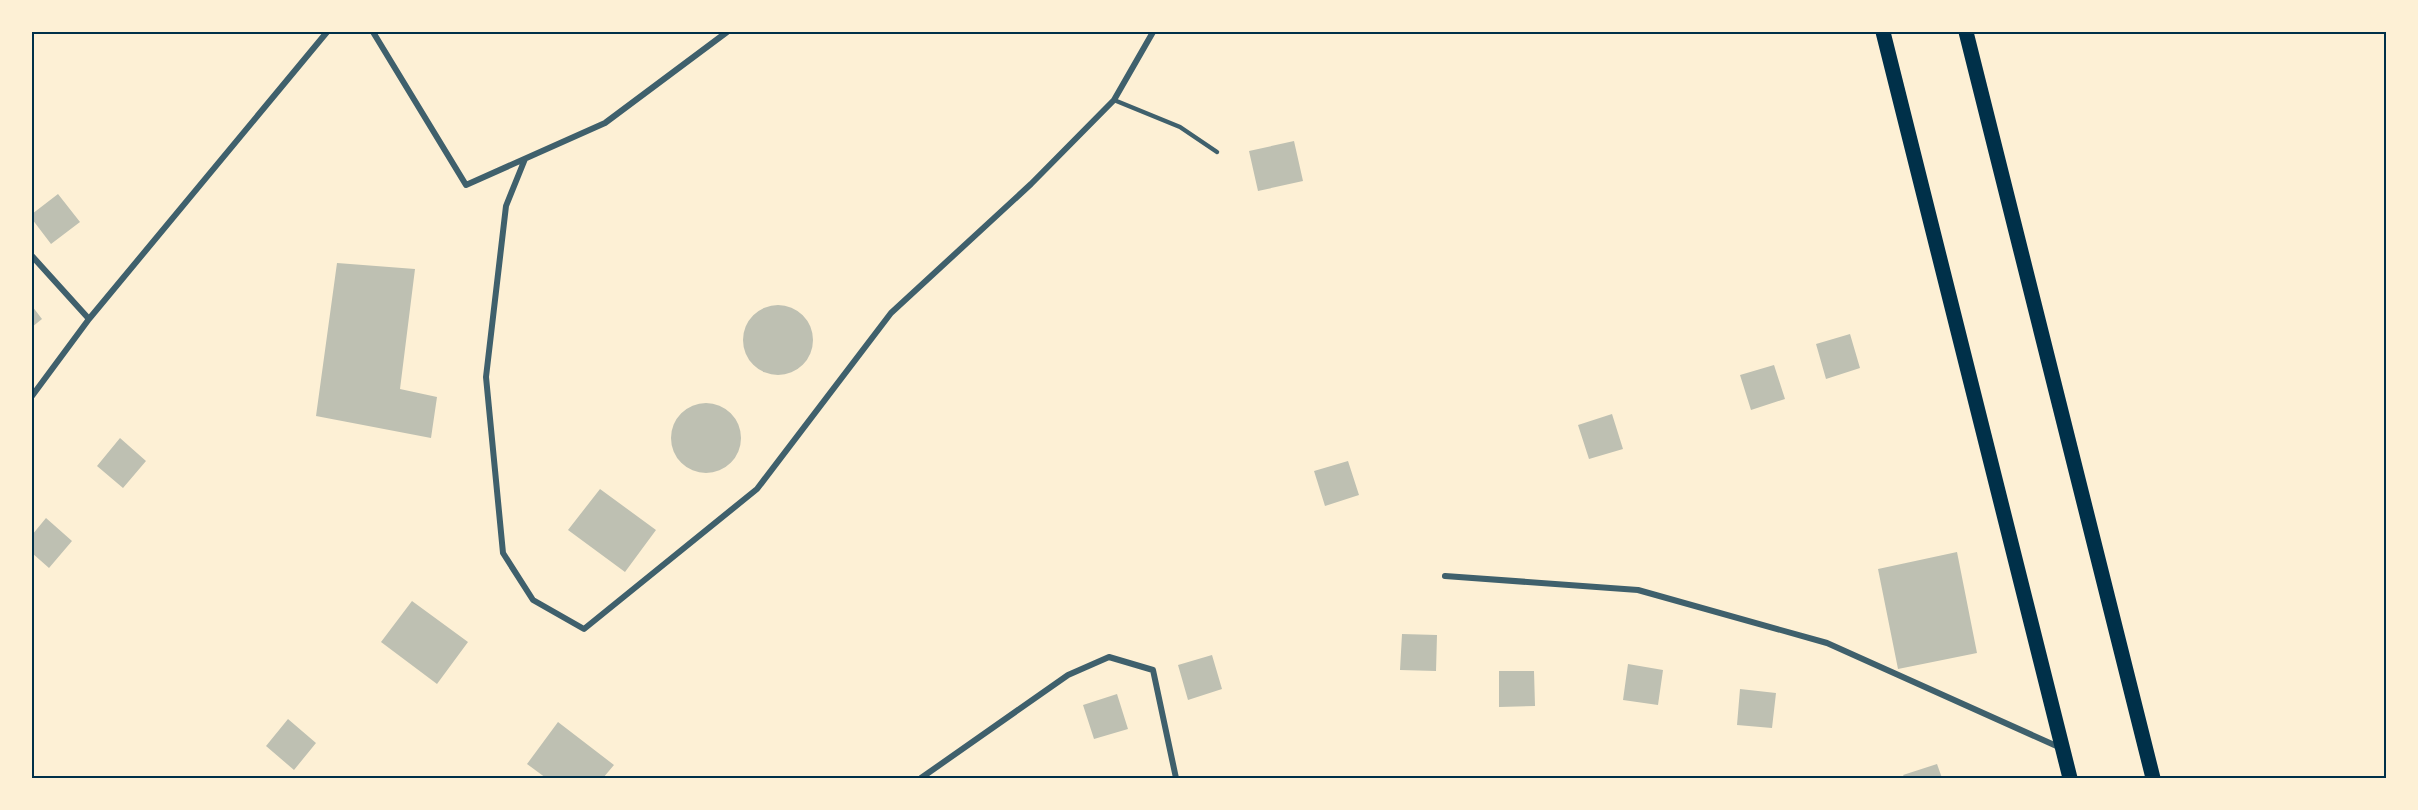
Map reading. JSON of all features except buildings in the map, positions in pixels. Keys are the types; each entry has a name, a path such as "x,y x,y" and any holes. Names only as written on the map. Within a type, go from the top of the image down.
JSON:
{"main road":[{"path":"1883,32 2070,778"},
{"path":"1966,32 2153,778"}],"street":[{"path":"32,396 89,319 327,32"},
{"path":"373,32 466,185 605,123 727,32"},
{"path":"525,159 506,206 486,377 503,553 533,600 584,629 757,489 891,313 1031,184 1114,100 1153,32"},
{"path":"32,256 89,319"},
{"path":"1445,576 1638,590 1649,593 1827,643 2062,748"},
{"path":"921,778 1068,675 1109,657 1153,670 1176,778"}],"lane":[{"path":"1114,100 1180,127 1217,152"}]}
